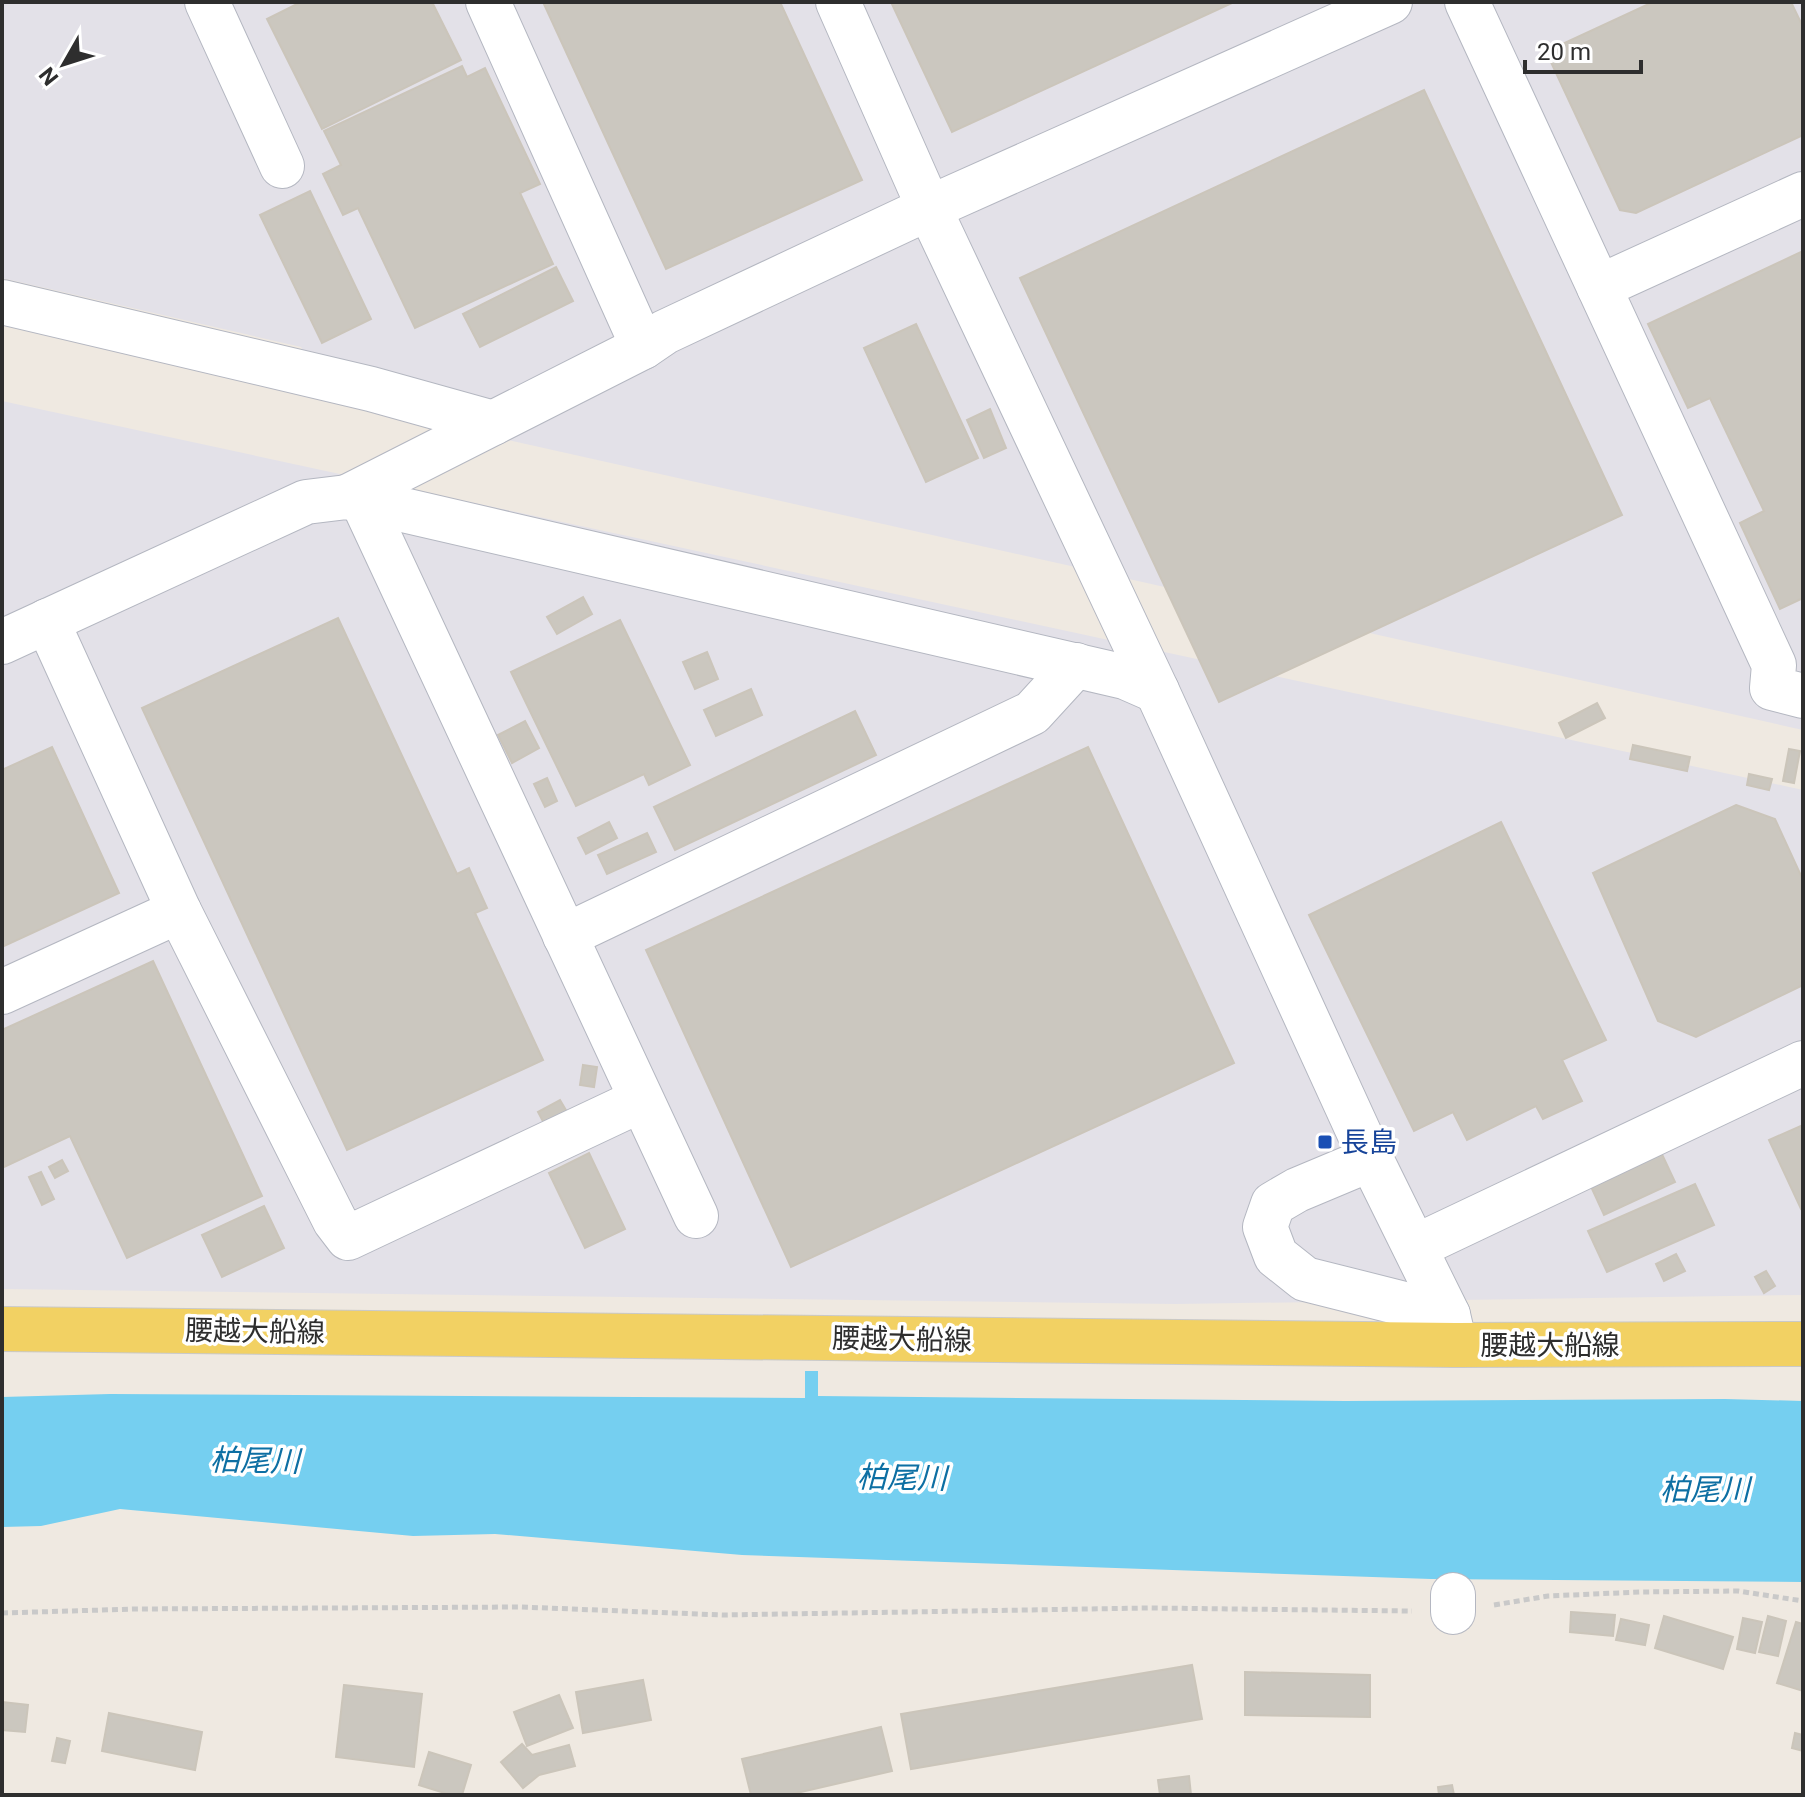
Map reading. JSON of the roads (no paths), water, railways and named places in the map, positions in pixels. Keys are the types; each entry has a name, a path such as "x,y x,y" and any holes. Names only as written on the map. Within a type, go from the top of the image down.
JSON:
{"main road":[{"name":"腰越大船線","path":"2,1329 1452,1330 1803,1344"}],"lane":[{"path":"207,2 282,166"},
{"path":"488,2 643,347"},
{"path":"838,2 929,208 1157,691 1452,1330"},
{"path":"354,499 493,423 643,347 665,332 929,208 1390,2"},
{"path":"1467,2 1599,287 1793,671"},
{"path":"1599,287 1803,194"},
{"path":"2,302 371,389 493,423"},
{"path":"2,642 306,502 354,499 1076,665 1125,677 1157,691"},
{"path":"354,499 696,1216"},
{"path":"47,621 179,911 335,1221 348,1238 641,1100"},
{"path":"565,936 1032,713 1076,665"},
{"path":"2,992 179,911"},
{"path":"1415,1247 1803,1063"},
{"path":"1371,1159 1297,1190 1273,1204 1265,1227 1276,1256 1305,1279 1452,1330"}],"water":[{"name":"柏尾川","path":"805,1371 818,1371 818,1396 1803,1401 1803,1582 1431,1579 742,1555 495,1534 413,1536 120,1509 41,1526 2,1527 2,1397 110,1394 805,1398"}],"place":[{"name":"長島","path":"1325,1142"}]}
